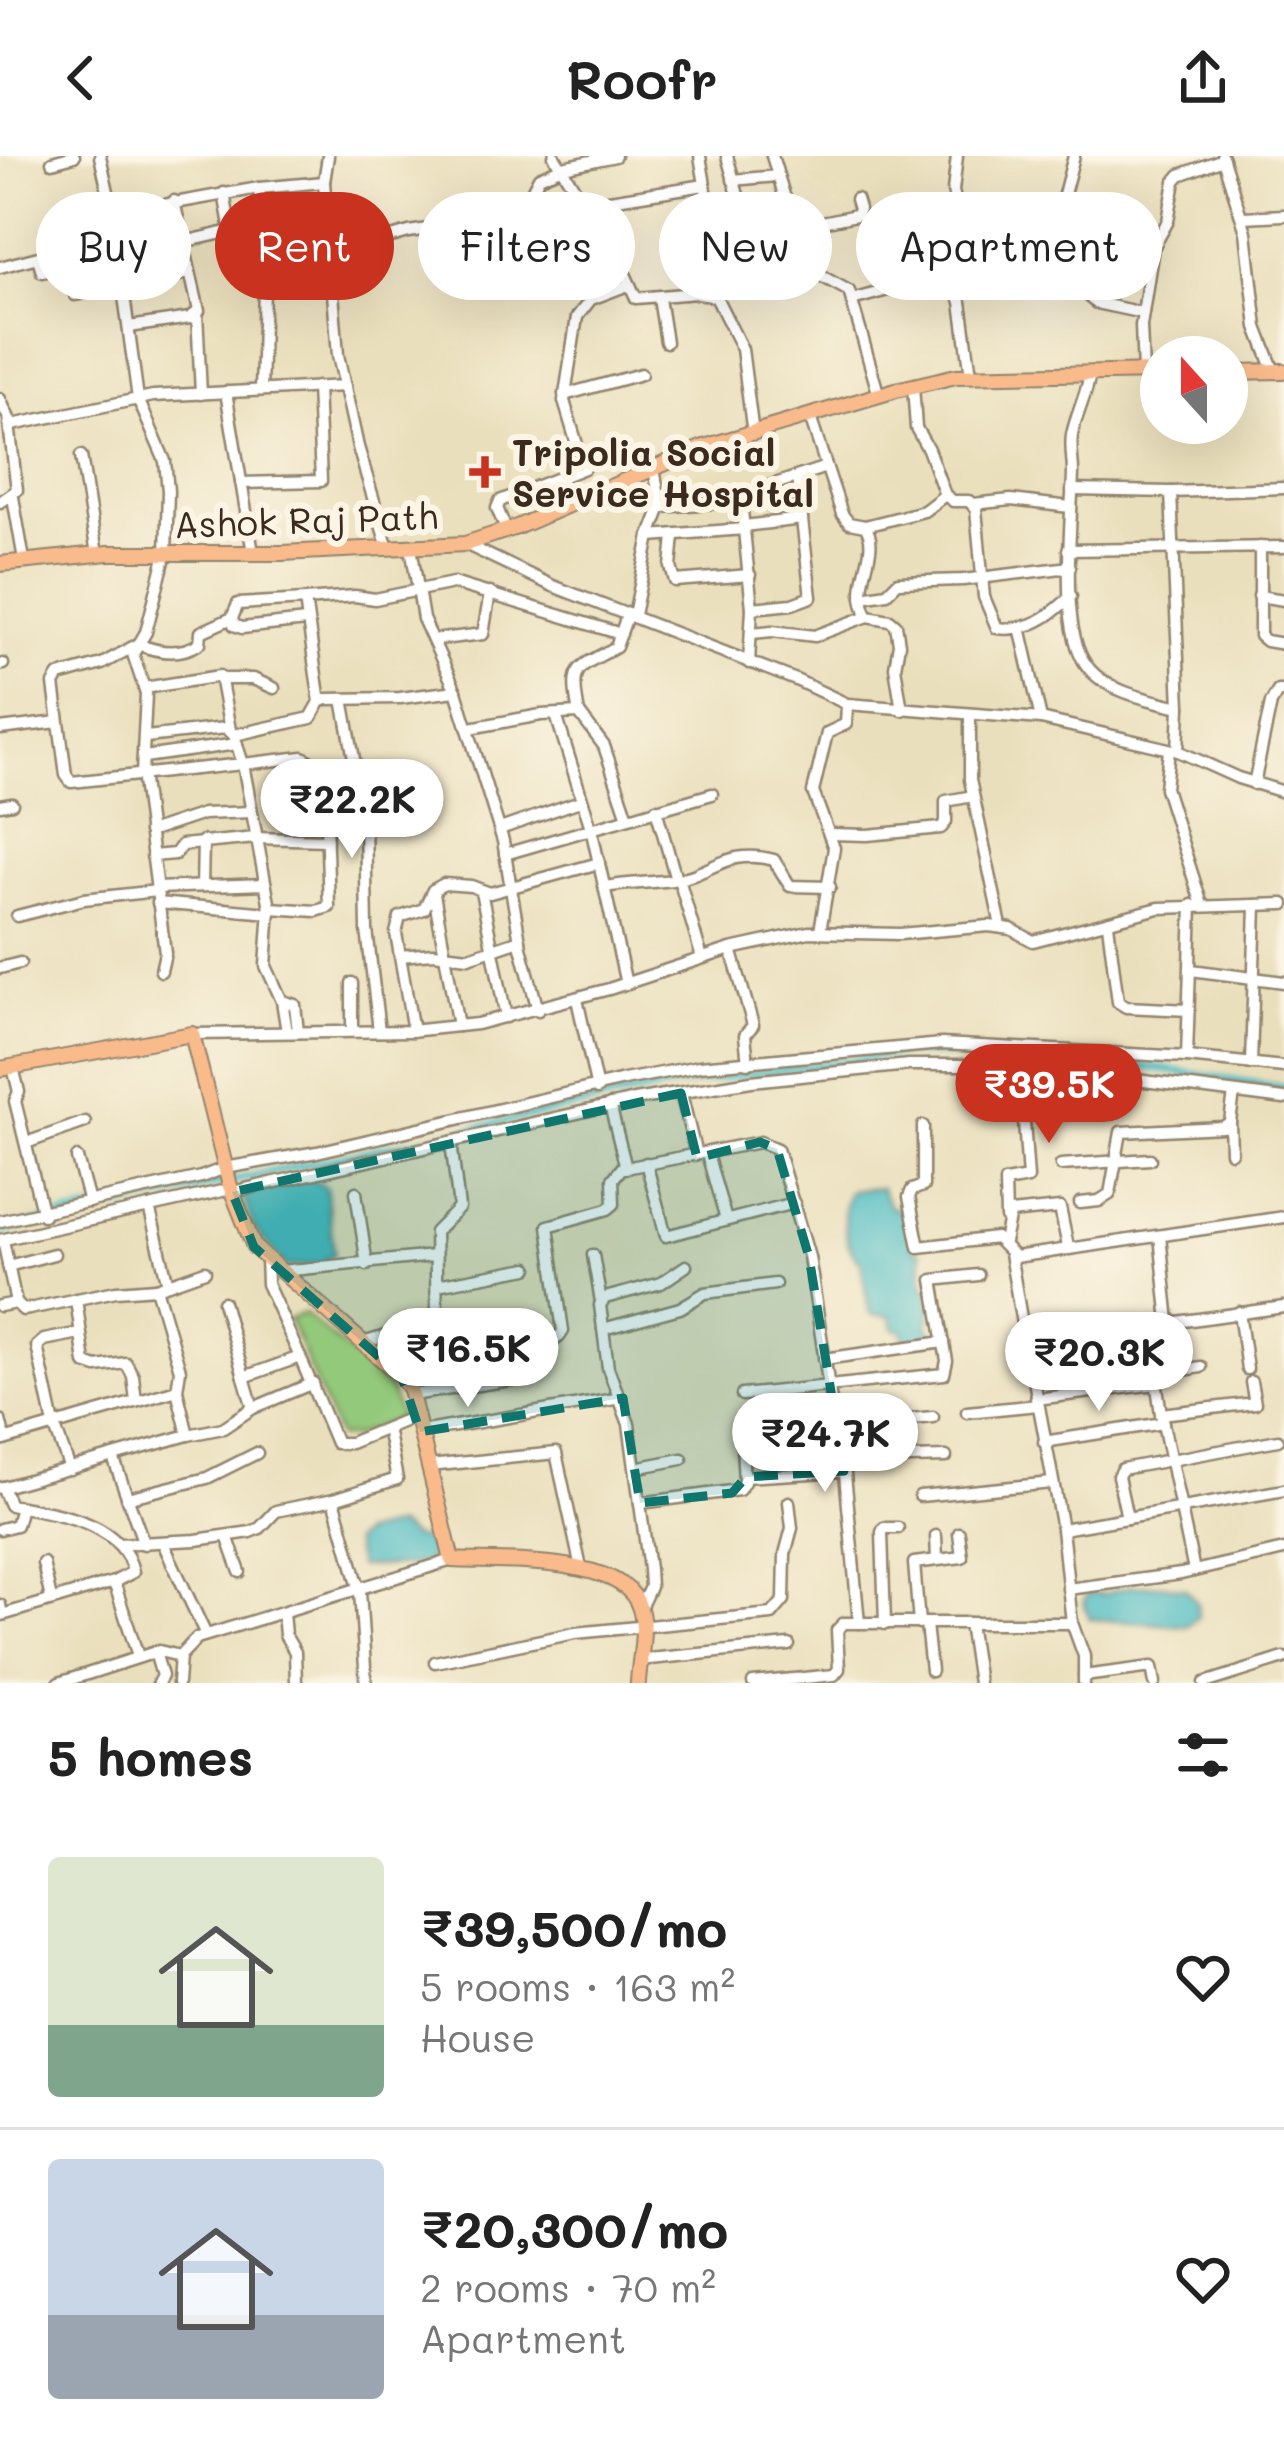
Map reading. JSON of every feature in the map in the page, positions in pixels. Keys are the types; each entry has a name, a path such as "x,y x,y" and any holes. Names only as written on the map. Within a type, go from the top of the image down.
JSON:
{"main road":[{"path":"1248,372 1279,371"},
{"name":"Ashok Raj Path","path":"0,564 97,554 465,544 701,448 913,386 971,375 1140,372"},
{"path":"7,1068 192,1034 229,1181 254,1247 395,1371 411,1396 452,1560 581,1568 628,1587 643,1625 638,1683"}],"street":[{"path":"52,162 74,156"},
{"path":"100,156 108,192"},
{"path":"325,192 328,156"},
{"path":"394,236 520,214 538,177 558,161 616,156"},
{"path":"700,156 706,192"},
{"path":"727,156 738,192"},
{"path":"772,156 785,192"},
{"path":"953,192 957,156"},
{"path":"1064,192 1074,156"},
{"path":"1162,230 1172,211 1180,175 1223,157 1243,217 1257,327 1279,371"},
{"path":"558,161 577,192"},
{"path":"733,180 778,176"},
{"path":"236,192 324,182"},
{"path":"635,196 705,184"},
{"path":"259,188 259,192"},
{"path":"1243,217 1284,215"},
{"path":"0,268 36,258"},
{"path":"191,279 201,394"},
{"path":"832,283 844,285 852,300 879,396"},
{"path":"635,296 659,298"},
{"path":"852,300 856,299"},
{"path":"126,300 138,399 165,461 166,553 146,632 134,654 144,688 142,772 165,953 160,971"},
{"path":"261,390 264,300"},
{"path":"334,300 338,355 388,548"},
{"path":"506,530 497,508 500,501 584,467 564,395 577,316 589,300"},
{"path":"659,300 666,343"},
{"path":"716,300 742,349 753,434"},
{"path":"958,300 971,375"},
{"path":"1092,300 1143,314"},
{"path":"1143,336 1145,300"},
{"path":"129,327 197,313"},
{"path":"1090,373 1072,438 1068,550 1075,632 1088,668 1137,696 1180,707"},
{"path":"564,395 641,374"},
{"path":"9,424 138,399 345,386"},
{"path":"913,386 916,428 945,496"},
{"path":"241,483 321,481 317,387"},
{"path":"226,392 253,553"},
{"path":"0,399 9,424 17,490 6,500 24,560"},
{"path":"810,417 846,519 865,526 924,512 945,496"},
{"path":"81,457 97,554"},
{"path":"661,507 740,501 751,492 826,467"},
{"path":"628,817 604,746 579,713 577,670 584,661 616,647 631,614 661,507 654,469"},
{"path":"752,608 811,597 797,477"},
{"path":"1072,490 1284,488"},
{"path":"1171,492 1180,707 1165,788 1197,905 1187,1057"},
{"path":"945,496 973,504 1001,500 1070,507"},
{"path":"740,501 752,608 749,663"},
{"path":"973,504 986,604 997,628 1020,627 1050,617 1071,596"},
{"path":"650,536 802,519"},
{"path":"865,526 871,539 862,572 868,616"},
{"path":"674,536 671,567 675,581 750,575"},
{"path":"465,544 553,586 847,704 1042,718 1173,751 1284,792"},
{"path":"411,547 423,619 457,691 500,829 538,1010"},
{"path":"1260,547 1260,635 1265,641 1284,644"},
{"path":"1068,550 1284,548"},
{"path":"862,597 887,593 898,582 1070,567"},
{"path":"157,894 270,911 326,910 330,892 325,809 308,758 68,780 55,680 108,662 138,644 167,652 193,648 206,628 232,618 238,604 355,596 375,599 453,583 621,634"},
{"path":"433,640 483,634 490,593"},
{"path":"1259,596 1284,600"},
{"path":"143,757 311,718 320,702 305,599"},
{"path":"752,633 815,636 868,616 890,620 896,625 902,710"},
{"path":"232,618 242,628 306,621"},
{"path":"1020,627 1042,718"},
{"path":"144,688 216,676 253,679 274,688"},
{"path":"223,680 270,911 266,966 282,1001 296,1005 293,1032"},
{"path":"320,702 457,691"},
{"path":"1254,784 1271,704 1284,691"},
{"path":"343,699 365,820 367,930 379,1031"},
{"path":"820,931 835,856 813,792 825,736 846,724 847,704"},
{"path":"470,728 579,713"},
{"path":"970,715 973,796 1001,926"},
{"path":"556,716 591,828 626,984"},
{"path":"0,729 58,722"},
{"path":"146,737 234,736"},
{"path":"505,854 712,794"},
{"path":"831,834 867,836 941,828 946,822 946,801 973,796"},
{"path":"500,829 580,801"},
{"path":"656,809 702,958"},
{"path":"149,832 202,814 251,812"},
{"path":"152,856 175,854 182,845 203,841 327,840"},
{"path":"202,886 203,841"},
{"path":"605,887 677,879 724,859 771,858 790,886 830,886"},
{"path":"413,1030 397,920 424,909 433,890 451,883 490,893 599,863"},
{"path":"17,916 84,899 265,884"},
{"path":"433,890 458,1026"},
{"path":"481,891 506,1018"},
{"path":"1251,1064 1256,904"},
{"path":"192,1034 458,1026 577,999 731,949 820,931 876,934 1001,926 1033,941 1159,908 1284,904"},
{"path":"1108,924 1118,1002 1126,1007 1190,1010"},
{"path":"400,956 463,958 520,940"},
{"path":"731,949 753,1025 745,1035 748,1063"},
{"path":"0,968 20,963"},
{"path":"1191,970 1284,982"},
{"path":"352,983 352,1031"},
{"path":"577,999 597,1089"},
{"path":"0,1221 45,1221 149,1207 316,1152 684,1069 942,1044 1284,1067"},
{"path":"205,1271 162,1286 23,1310 16,1303 1,1240 89,1202 451,1142 751,1081 910,1065 1020,1065 1284,1099"},
{"path":"1020,1065 1028,1178 1005,1182 1007,1248 1062,1529 1072,1623 1082,1646 1084,1679 1152,1667 1155,1683"},
{"path":"7,1068 19,1092 15,1101 45,1221"},
{"path":"681,1093 726,1220"},
{"path":"1231,1152 1234,1093"},
{"path":"610,1106 625,1168"},
{"path":"26,1144 85,1122"},
{"path":"1080,1203 1099,1202 1110,1194 1120,1132 1211,1128 1230,1122"},
{"path":"923,1126 923,1186 912,1190 909,1197 916,1244 924,1248 995,1238 1015,1257 1284,1216"},
{"path":"363,1343 432,1319 438,1305 435,1232 459,1208 451,1142"},
{"path":"395,1371 462,1347 559,1337 563,1330 548,1226 611,1208 613,1179 625,1168 751,1143 773,1144 809,1257 856,1561 859,1623"},
{"path":"77,1158 89,1202"},
{"path":"1061,1165 1150,1160"},
{"path":"646,1163 666,1236 794,1203"},
{"path":"356,1192 367,1265"},
{"path":"149,1207 188,1436"},
{"path":"1006,1218 1018,1210 1060,1208 1068,1247"},
{"path":"1160,1236 1169,1322"},
{"path":"8,1266 54,1254"},
{"path":"593,1255 609,1373 621,1398 650,1578 640,1608"},
{"path":"281,1271 434,1256"},
{"path":"266,1257 267,1284 336,1442 350,1442 387,1428 621,1398"},
{"path":"601,1302 671,1279 686,1265"},
{"path":"437,1285 528,1268"},
{"path":"742,1395 944,1374 944,1342 933,1280 978,1275"},
{"path":"603,1329 680,1308 705,1293 775,1284"},
{"path":"76,1299 86,1363 90,1367 127,1363 136,1401"},
{"path":"223,1302 253,1408"},
{"path":"0,1306 16,1303"},
{"path":"1026,1347 1030,1340 1284,1307"},
{"path":"1044,1442 1256,1403 1239,1312"},
{"path":"1148,1325 1194,1571"},
{"path":"70,1469 54,1425 37,1346 44,1340 80,1333"},
{"path":"824,1360 944,1342"},
{"path":"244,1376 300,1358"},
{"path":"968,1412 1201,1367"},
{"path":"411,1396 518,1379"},
{"path":"0,1605 2,1615 133,1572 118,1544 88,1523 7,1502 1,1488 223,1427 253,1408 313,1383"},
{"path":"0,1420 2,1440 177,1390"},
{"path":"835,1426 933,1417"},
{"path":"640,1503 742,1488 741,1427 795,1418"},
{"path":"118,1544 226,1536 260,1528 276,1511 398,1479 387,1428"},
{"path":"1127,1518 1120,1471 1278,1440"},
{"path":"127,1498 216,1475 257,1453"},
{"path":"429,1466 556,1453 581,1568"},
{"path":"112,1457 144,1544"},
{"path":"743,1477 946,1457"},
{"path":"635,1468 682,1459"},
{"path":"920,1496 1052,1484"},
{"path":"1062,1529 1284,1490"},
{"path":"334,1499 360,1591 366,1683"},
{"path":"435,1662 575,1633 776,1612 785,1592 784,1554 792,1528 789,1502"},
{"path":"0,1529 16,1525 20,1507"},
{"path":"885,1624 882,1532 898,1528"},
{"path":"931,1671 914,1563 962,1557 959,1533"},
{"path":"226,1536 241,1572"},
{"path":"935,1536 937,1559"},
{"path":"163,1543 206,1634"},
{"path":"1068,1589 1194,1571 1284,1550"},
{"path":"178,1683 180,1656 206,1634 452,1560"},
{"path":"43,1563 51,1598"},
{"path":"114,1582 138,1656"},
{"path":"284,1613 285,1635 295,1652 296,1683"},
{"path":"969,1622 978,1683"},
{"path":"842,1683 838,1625 1072,1623"},
{"path":"639,1660 789,1645"},
{"path":"58,1683 155,1652 180,1656"},
{"path":"155,1652 162,1676 158,1683"},
{"path":"1205,1683 1236,1678 1284,1658"},
{"path":"753,1683 819,1681 839,1669"}],"highlighted area":[{"path":"681,1093 697,1158 760,1142 777,1149 809,1257 844,1471 746,1477 732,1493 640,1503 623,1398 420,1432 402,1377 254,1247 232,1192"}],"green space":[{"path":"304,1313 389,1388 400,1417 353,1437 338,1437 289,1319"}],"water":[{"path":"308,1178 326,1187 334,1254 320,1264 286,1267 254,1228 244,1198 250,1191"},
{"path":"881,1188 890,1208 905,1208 913,1227 913,1248 921,1252 923,1284 931,1304 928,1326 933,1334 927,1341 905,1342 891,1316 869,1311 861,1262 847,1238 845,1208 850,1190"},
{"path":"397,1526 412,1537 432,1541 433,1552 426,1563 358,1567 353,1542 362,1534"},
{"path":"1162,1585 1186,1589 1197,1603 1198,1617 1187,1626 1090,1619 1084,1602 1088,1593"}],"waterway":[{"path":"0,1231 678,1084 909,1052 1147,1067 1284,1088"}],"place":[{"name":"Tripolia Social Service Hospital","path":"485,472"}]}
